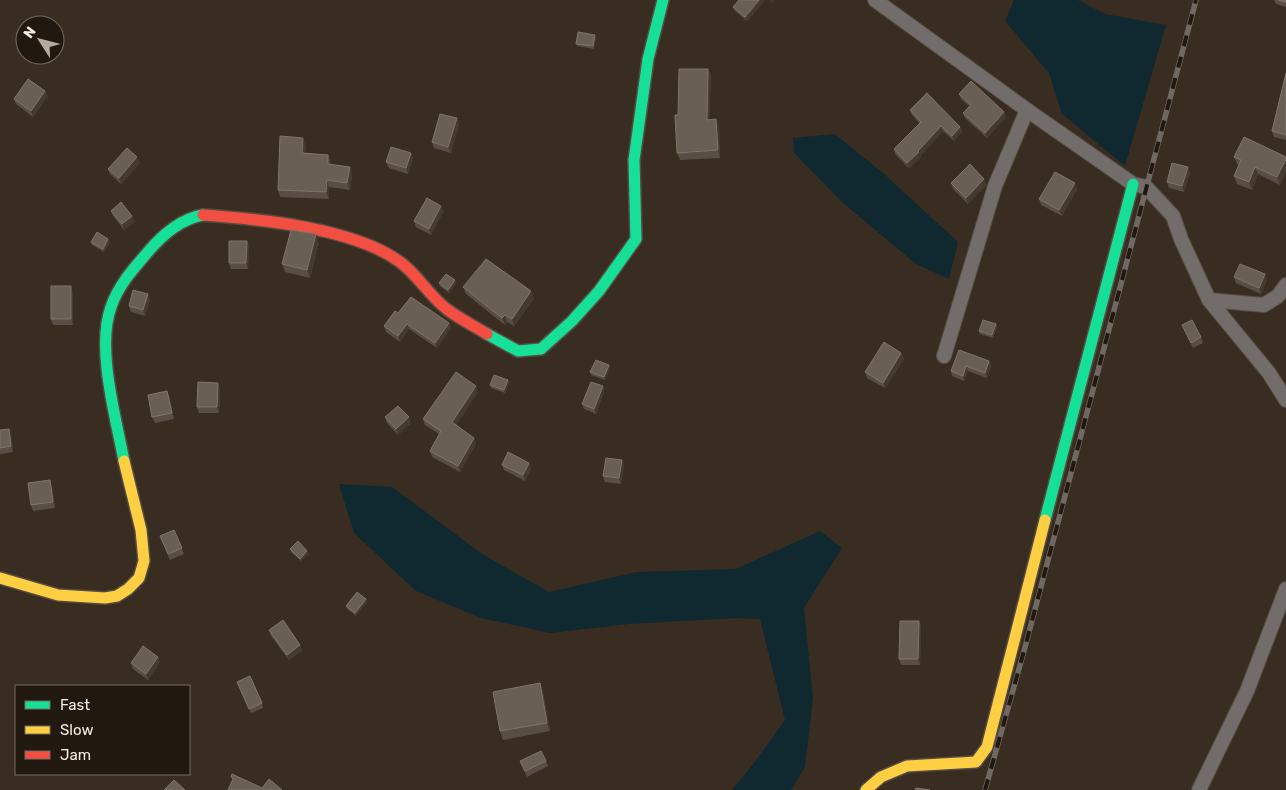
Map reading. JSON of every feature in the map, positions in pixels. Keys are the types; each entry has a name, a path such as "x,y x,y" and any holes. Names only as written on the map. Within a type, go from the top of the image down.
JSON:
{"street":[{"path":"0,578 58,595 105,598 117,596 128,589 139,578 144,561 141,530 126,470 108,373 105,330 111,306 125,279 161,236 191,217 203,215 277,223 332,234 384,251 402,263 447,310 500,342 518,350 541,350 572,321 599,291 620,264 636,238 634,160 648,60 663,0"},
{"path":"875,0 1133,184 1146,187 1173,216 1181,239 1209,300 1269,372 1286,400"},
{"path":"944,356 995,186 1027,110"},
{"path":"866,790 881,777 907,766 976,762 987,746 1133,184"},
{"path":"1209,300 1264,305 1278,296 1286,285"},
{"path":"1199,790 1247,691 1286,589"}],"water":[{"path":"1014,0 1078,0 1105,14 1166,25 1125,166 1062,114 1049,73 1005,21"},
{"path":"835,134 883,173 958,242 949,279 916,264 843,203 794,153 793,138"},
{"path":"339,484 392,487 485,556 549,592 637,572 736,569 820,531 842,548 804,608 813,698 805,767 791,790 732,790 785,720 760,619 738,618 629,624 550,633 481,618 416,591 354,533"}],"building":[{"path":"739,0 759,0 745,17 733,7"},
{"path":"578,32 595,35 593,46 576,44"},
{"path":"679,69 708,69 707,120 716,119 718,150 677,153 675,115 678,115"},
{"path":"1286,73 1286,135 1272,131"},
{"path":"28,79 45,91 31,111 14,99"},
{"path":"971,81 1004,112 985,133 963,113 971,105 959,94"},
{"path":"927,93 960,127 952,136 941,126 907,163 894,149 921,122 910,110"},
{"path":"440,114 457,118 448,147 432,142"},
{"path":"280,136 303,138 302,153 328,155 328,164 350,167 347,183 327,180 326,192 278,190"},
{"path":"1244,137 1286,157 1277,177 1255,167 1249,182 1234,176 1241,160 1234,157"},
{"path":"391,147 411,153 406,168 386,162"},
{"path":"127,148 137,157 119,178 108,169"},
{"path":"1172,163 1188,167 1182,186 1167,182"},
{"path":"970,164 984,179 966,198 951,183"},
{"path":"1055,172 1075,183 1059,210 1039,199"},
{"path":"427,198 441,206 429,229 414,221"},
{"path":"121,202 132,216 122,224 111,211"},
{"path":"291,230 316,234 307,270 282,264"},
{"path":"97,232 108,239 103,249 91,242"},
{"path":"229,241 247,241 246,263 229,263"},
{"path":"486,259 531,291 512,319 505,315 502,318 463,287"},
{"path":"1240,264 1265,274 1259,288 1234,277"},
{"path":"446,274 455,280 448,290 439,283"},
{"path":"51,286 71,286 71,319 51,319"},
{"path":"133,290 148,294 143,310 129,306"},
{"path":"411,297 449,323 435,343 407,324 398,336 384,326 395,311 398,313"},
{"path":"983,320 996,324 992,335 979,331"},
{"path":"1192,320 1201,337 1191,343 1182,325"},
{"path":"884,342 901,353 883,383 865,372"},
{"path":"959,350 989,361 985,373 966,366 963,376 951,371"},
{"path":"596,360 609,365 604,377 590,372"},
{"path":"456,372 476,386 452,422 474,438 458,466 430,451 441,431 423,419"},
{"path":"494,375 508,380 504,390 490,385"},
{"path":"198,382 218,383 217,407 197,407"},
{"path":"591,382 603,386 594,409 582,404"},
{"path":"167,391 172,413 152,417 148,395"},
{"path":"398,406 409,417 396,429 385,417"},
{"path":"9,429 11,446 0,448 0,430"},
{"path":"508,452 529,463 523,475 502,465"},
{"path":"606,458 622,460 619,478 603,476"},
{"path":"50,480 53,502 31,505 28,483"},
{"path":"174,530 182,548 168,554 160,536"},
{"path":"298,541 307,551 300,559 290,549"},
{"path":"357,592 366,599 355,613 346,606"},
{"path":"283,620 300,645 287,655 269,630"},
{"path":"900,621 919,621 918,659 899,659"},
{"path":"143,646 158,657 146,674 131,663"},
{"path":"250,676 262,703 249,709 237,682"},
{"path":"540,683 547,723 500,731 493,692"},
{"path":"541,751 546,761 525,771 520,761"},
{"path":"232,774 262,788 269,779 282,790 228,790 233,779 231,777"},
{"path":"174,780 185,790 164,790"}],"railway":[{"path":"985,790 1024,651 1196,0"}],"traffic: fast":[{"path":"487,334 518,351 541,349 572,321 599,291 636,239 634,160 648,59 663,0"},
{"path":"1045,520 1133,184"},
{"path":"124,461 112,404 106,362 107,324 111,307 126,278 159,240 179,224 203,215"}],"traffic: slow":[{"path":"0,578 58,595 105,598 117,596 128,589 139,578 144,561 141,530 124,461"},
{"path":"866,790 881,777 907,766 976,762 987,747 1045,520"}],"traffic: jam":[{"path":"203,215 251,219 305,227 332,233 381,250 413,273 435,299 448,310 487,334"}]}
